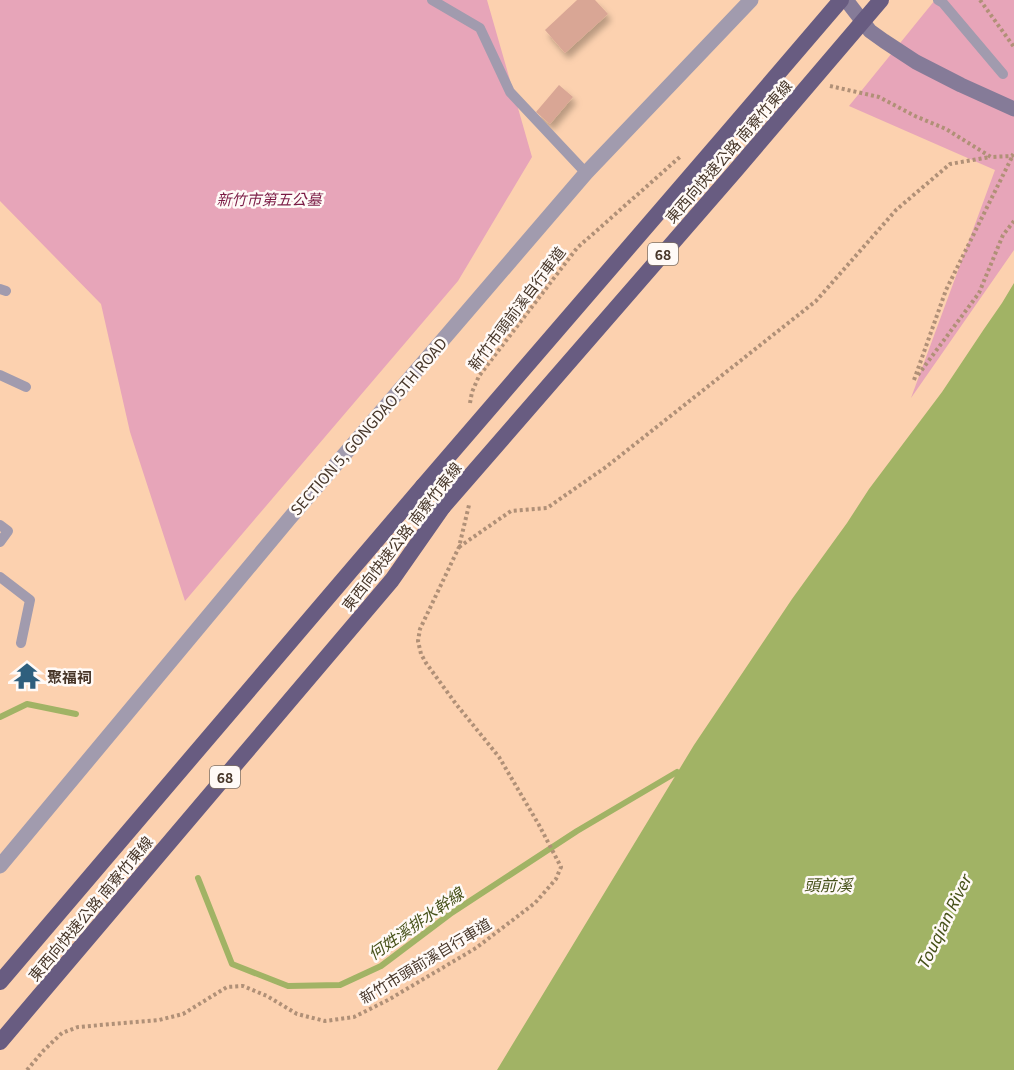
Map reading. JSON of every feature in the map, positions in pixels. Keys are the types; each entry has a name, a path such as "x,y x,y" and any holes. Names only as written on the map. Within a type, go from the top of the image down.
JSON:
{"highway":[{"name":"東西向快速公路 南寮竹東線","path":"0,982 841,0"},
{"name":"東西向快速公路 南寮竹東線","path":"0,1042 392,580 443,507 881,0"}],"main road":[{"path":"846,0 870,32 916,62 961,86 1014,109"}],"street":[{"name":"SECTION 5, GONGDAO 5TH ROAD","path":"0,866 296,510 586,173 751,0"}],"lane":[{"path":"432,0 480,28 510,93 586,173"},
{"path":"938,0 1003,74"},
{"path":"0,375 26,387"},
{"path":"0,525 8,531 0,542"},
{"path":"0,577 30,600 21,643"}],"path":[{"path":"980,0 1014,47"},
{"path":"825,85 879,97 946,129 991,157"},
{"path":"459,547 511,511 547,508 606,467 816,301 896,210 950,164 1013,154"},
{"path":"1013,154 946,290 914,380 979,293 1003,235 1014,221"},
{"name":"新竹市頭前溪自行車道","path":"468,412 478,376 577,248 681,156"},
{"name":"新竹市頭前溪自行車道","path":"27,1070 63,1033 78,1027 159,1020 183,1014 227,987 243,986 267,996 297,1014 325,1021 354,1017 476,948 535,903 556,879 561,867 539,825 499,757 426,663 418,641 420,629 459,547 469,498"}],"green space":[{"name":"新竹市第五公墓","path":"0,0 487,0 532,157 458,281 185,601 130,432 101,304 0,201"},
{"path":"935,0 1014,0 1014,250 911,398 995,170 849,106"}],"water":[{"name":"頭前溪","path":"1014,283 1014,1070 497,1070 694,745 869,489 942,392"}],"building":[{"path":"577,0 595,0 608,14 565,53 545,30"},
{"path":"559,85 573,97 550,124 536,112"}],"waterway":[{"name":"何姓溪排水幹線","path":"0,717 27,704 76,714"},
{"name":"何姓溪排水幹線","path":"198,878 232,964 288,986 340,985 381,966 450,914 577,831 677,772"}],"place":[{"name":"聚福祠","path":"27,676"}],"water label":[{"name":"Touqian River","path":"943,922"}]}
